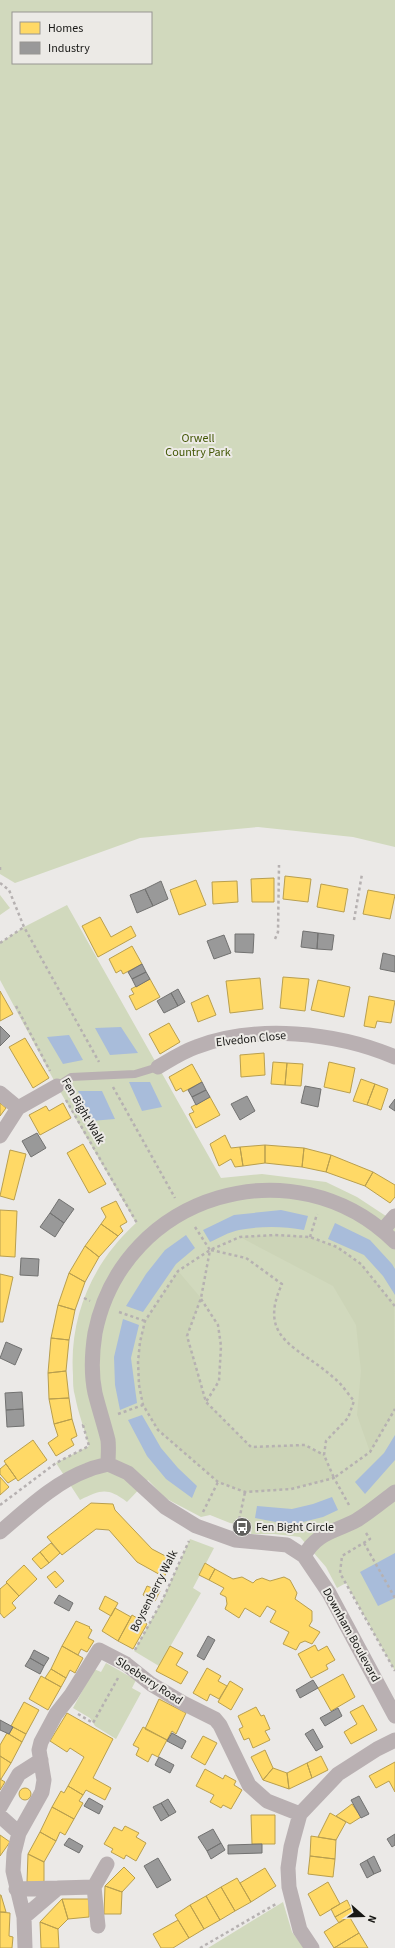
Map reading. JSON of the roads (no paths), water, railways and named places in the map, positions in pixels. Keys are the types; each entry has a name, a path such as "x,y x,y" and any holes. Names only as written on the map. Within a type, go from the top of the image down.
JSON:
{"street":[{"name":"Elvedon Close","path":"158,1067 199,1046 227,1039 269,1034 298,1034 347,1041 395,1057"},
{"path":"0,1136 18,1108 58,1086"},
{"path":"0,1093 18,1108"},
{"path":"108,1464 108,1441 95,1391 92,1361 95,1333 102,1306 117,1276 144,1241 184,1211 207,1200 231,1194 282,1190 322,1197 354,1211 383,1230 395,1242"},
{"path":"383,1230 395,1216"},
{"path":"0,1532 38,1500 67,1481 87,1470 108,1464 128,1473 165,1507 196,1526 235,1540 287,1545 304,1556 310,1544 321,1536 357,1519 395,1492"},
{"name":"Downham Boulevard","path":"304,1556 329,1593 395,1716"},
{"name":"Sloeberry Road","path":"24,1948 24,1917 16,1889 13,1870 14,1853 19,1833 42,1792 44,1780 39,1750 40,1742 56,1714 99,1650 126,1664 152,1684 183,1703 215,1719 220,1725 249,1785 268,1801 300,1814"},
{"path":"312,1948 300,1930 291,1894 288,1868 291,1847 300,1814 338,1774 377,1749 395,1740"},
{"path":"0,1807 19,1774 41,1760"},
{"path":"0,1816 19,1833"},
{"path":"98,1926 94,1887 107,1864"},
{"path":"16,1889 94,1887"},
{"path":"24,1917 58,1888"}],"lane":[{"path":"58,1086 71,1077 135,1074 158,1067"}],"water":[{"path":"121,1027 138,1053 110,1055 95,1028"},
{"path":"69,1035 83,1060 63,1064 47,1037"},
{"path":"129,1082 150,1082 162,1107 142,1111"},
{"path":"78,1091 102,1091 115,1119 91,1121"},
{"path":"281,1210 308,1216 304,1230 280,1227 263,1227 239,1230 210,1242 203,1230 234,1215"},
{"path":"335,1223 370,1240 392,1264 395,1269 395,1295 383,1276 364,1255 328,1239"},
{"path":"186,1235 195,1248 176,1264 143,1312 126,1306 146,1274 165,1250"},
{"path":"123,1319 139,1325 131,1358 137,1403 120,1410 115,1385 114,1357"},
{"path":"142,1415 161,1448 178,1468 197,1486 192,1498 166,1479 147,1456 128,1420"},
{"path":"395,1435 395,1460 365,1494 355,1482 384,1453"},
{"path":"332,1497 338,1510 323,1517 291,1525 255,1518 257,1506 292,1509 313,1504"},
{"path":"395,1553 395,1598 378,1606 360,1572"}],"place":[{"name":"Fen Bight Circle","path":"242,1527"}],"park label":[{"name":"Orwell Country Park","path":"198,445"}]}
